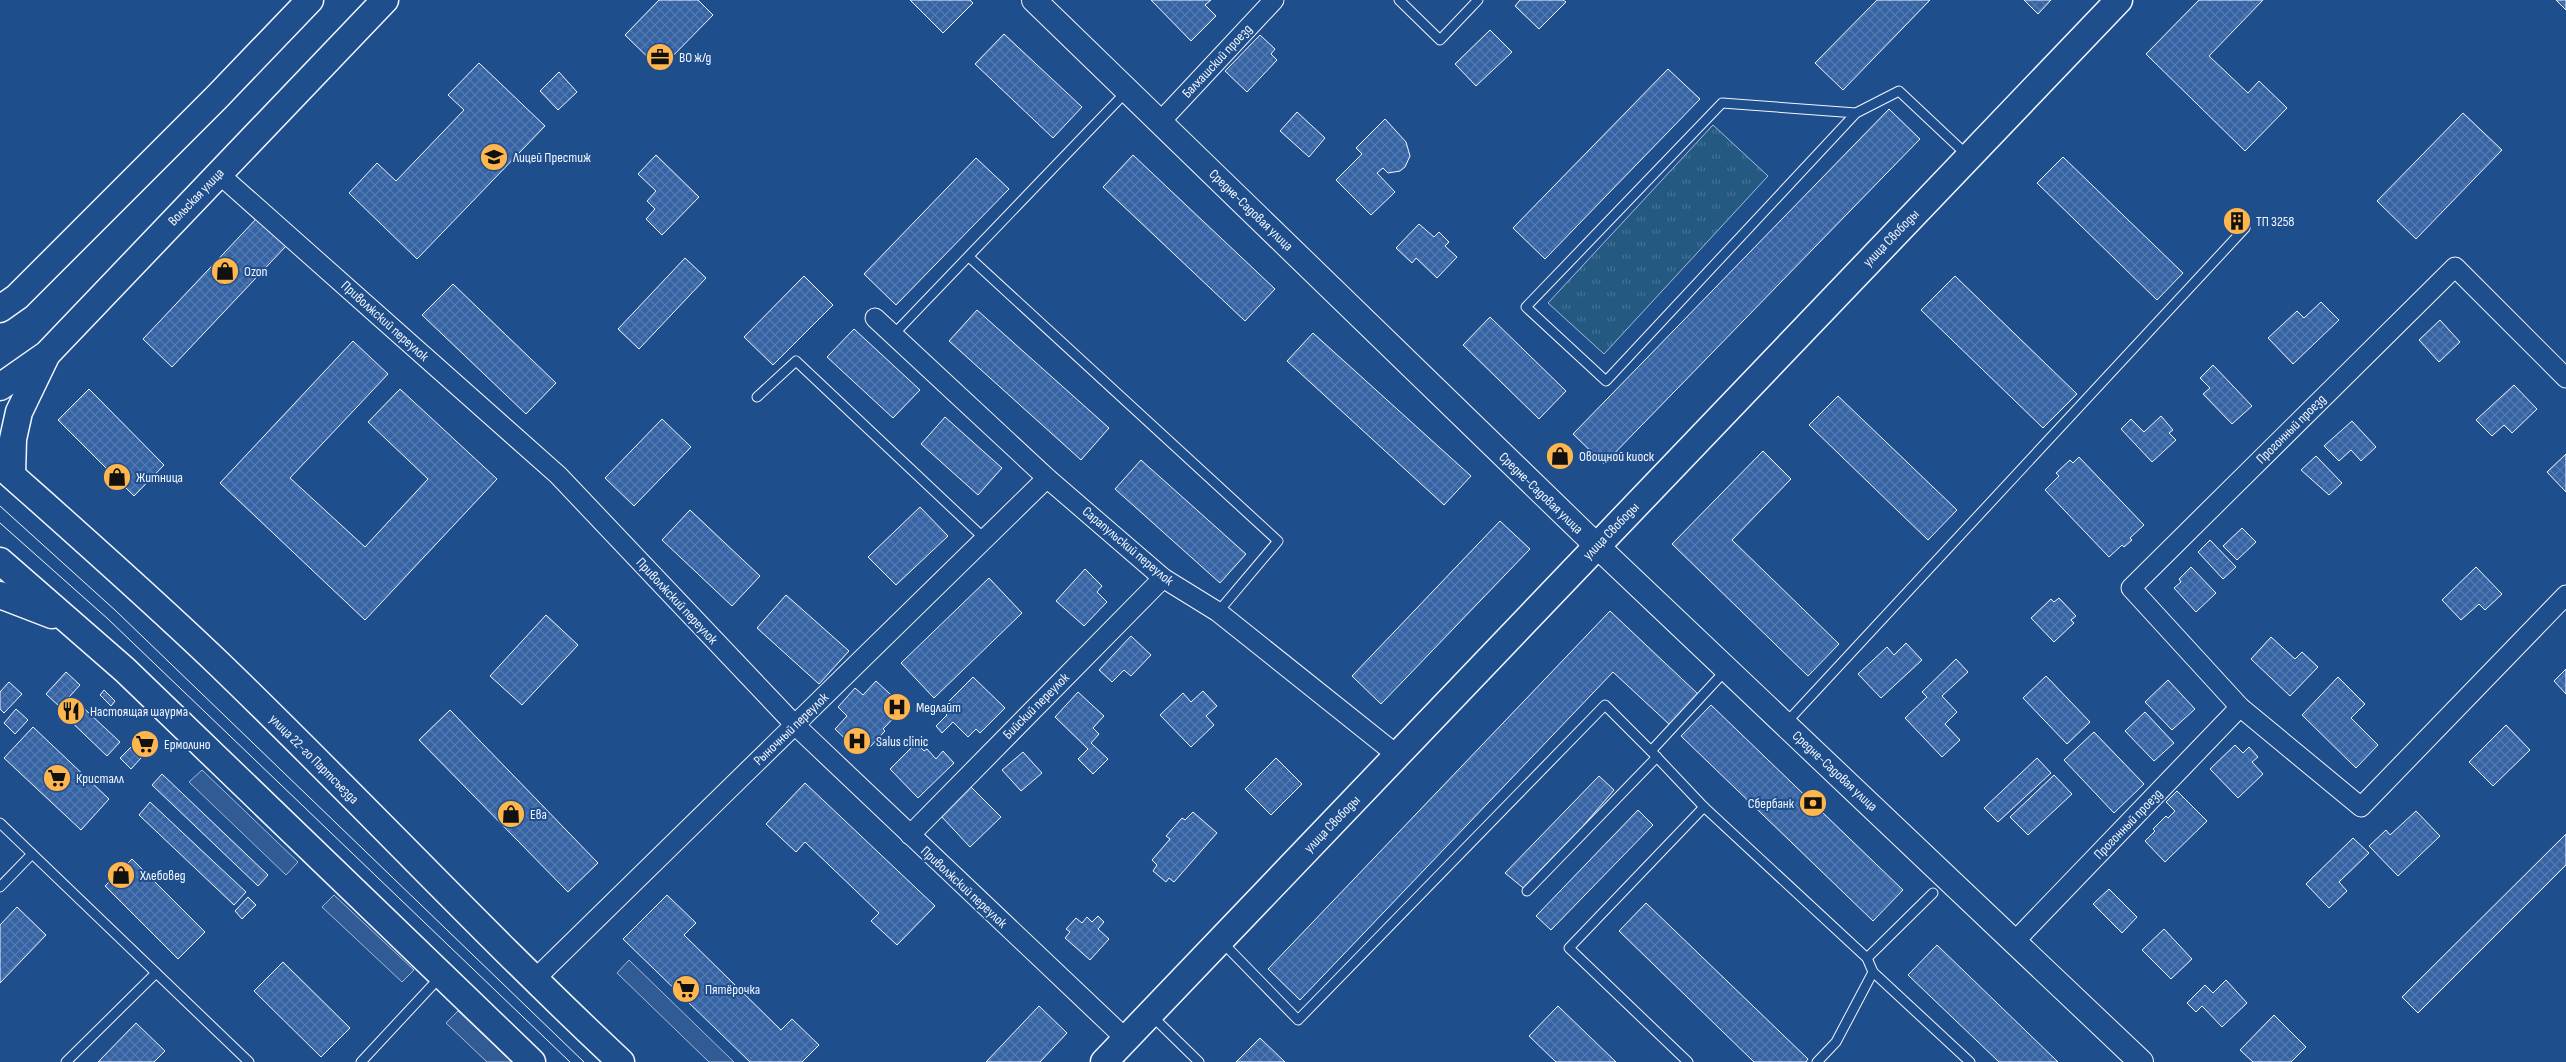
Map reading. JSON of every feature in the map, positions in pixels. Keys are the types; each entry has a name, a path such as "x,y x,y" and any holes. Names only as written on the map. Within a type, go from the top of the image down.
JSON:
{"main road":[{"path":"0,309 17,297 217,98 310,0"},
{"name":"Вольская улица","path":"0,387 47,354 386,0"},
{"name":"улица Свободы","path":"1104,1062 2119,0"},
{"path":"6,470 19,412 47,354"},
{"name":"улица 22-го Партсъезда","path":"6,470 139,588 219,664 534,980 621,1062"},
{"path":"0,561 64,619 90,638 125,670 532,1062"},
{"path":"0,595 64,619"}],"street":[{"name":"Средне-Садовая улица","path":"1034,0 1597,546 2015,941 2140,1062"},
{"name":"Балхашский проезд","path":"1160,122 1274,0"},
{"name":"Приволжский переулок","path":"219,174 558,475 795,725 1126,1039"},
{"name":"Прогонный проезд","path":"2566,378 2455,267 2131,588 2240,707 2361,806 2566,595"},
{"name":"Сарапульский переулок","path":"875,318 1047,478 1163,578 1218,612 1397,755"},
{"name":"Рыночный переулок","path":"534,980 1047,478"},
{"name":"Бийский переулок","path":"910,835 1163,578"},
{"name":"Прогонный проезд","path":"2015,941 2240,707"}],"lane":[{"path":"1399,0 1440,40 1478,0"},
{"path":"894,335 1127,91"},
{"path":"1856,113 1722,103 1526,307 1606,381 1856,113 1899,91 1969,157"},
{"path":"1785,724 2245,228"},
{"path":"969,257 1278,541 1218,612"},
{"path":"757,396 796,360 985,539"},
{"path":"1527,891 1654,754 1727,669"},
{"path":"1220,940 1298,1020 1604,705 1704,807 1867,958 1873,972 1970,1062"},
{"path":"1688,1062 1569,948 1704,807"},
{"path":"0,823 249,1062"},
{"path":"0,887 32,854"},
{"path":"1867,958 1933,893"},
{"path":"1817,1062 1836,1042 1873,972"},
{"path":"66,1062 156,973"},
{"path":"361,1062 442,975"},
{"path":"1150,1014 1199,1062"}],"green space":[{"path":"1713,125 1768,176 1604,354 1548,303"}],"shaded area":[{"path":"202,770 298,862 286,875 189,782"},
{"path":"334,895 414,970 402,982 322,907"},
{"path":"629,960 734,1062 709,1062 617,973"},
{"path":"458,1011 512,1062 487,1062 446,1023"}],"building":[{"path":"659,0 698,0 713,15 660,69 625,35"},
{"path":"910,0 970,0 973,3 943,33"},
{"path":"1151,0 1211,0 1205,5 1216,16 1191,41"},
{"path":"1520,0 1563,0 1566,2 1539,29 1515,6"},
{"path":"1877,0 1930,0 1843,90 1815,63"},
{"path":"2024,0 2051,0 2038,14"},
{"path":"2199,0 2263,0 2209,56 2248,93 2259,81 2287,108 2245,151 2146,54"},
{"path":"2556,0 2566,0 2566,10"},
{"path":"1490,30 1512,52 1476,86 1455,64"},
{"path":"1004,34 1082,107 1053,138 975,64"},
{"path":"1260,35 1275,49 1271,54 1277,60 1247,92 1225,71"},
{"path":"479,63 545,126 417,259 349,193 377,163 396,181 464,110 448,95"},
{"path":"1668,69 1700,99 1545,259 1513,228"},
{"path":"559,72 577,92 558,110 540,91"},
{"path":"1889,109 1920,139 1604,464 1573,434"},
{"path":"1297,112 1325,138 1309,157 1280,131"},
{"path":"2463,113 2502,150 2416,239 2377,201"},
{"path":"1385,119 1406,142 1410,156 1405,167 1400,171 1388,173 1383,168 1377,173 1395,192 1371,215 1336,180 1362,154 1356,148"},
{"path":"656,155 699,197 662,235 646,219 655,209 647,201 656,191 638,174"},
{"path":"1133,155 1275,289 1245,321 1103,187"},
{"path":"2063,157 2183,273 2157,300 2037,183"},
{"path":"976,158 1009,189 896,305 864,274"},
{"name":"ТП 3258","path":"2237,210 2248,222 2237,233 2226,220"},
{"path":"258,217 287,245 172,367 143,339"},
{"path":"1419,224 1434,237 1439,232 1449,242 1445,246 1457,257 1437,278 1416,258 1412,263 1396,248"},
{"path":"685,258 706,278 639,349 618,329"},
{"path":"804,276 833,305 773,365 744,337"},
{"path":"1955,276 2077,394 2043,428 1921,310"},
{"path":"453,284 556,383 526,414 422,315"},
{"path":"2321,302 2339,320 2293,364 2268,338 2297,311 2304,318"},
{"path":"977,310 1109,428 1081,460 949,341"},
{"path":"1490,317 1566,391 1539,419 1463,345"},
{"path":"2440,320 2460,342 2439,362 2419,340"},
{"path":"854,329 920,390 893,418 827,357"},
{"path":"1313,333 1471,476 1444,505 1287,361"},
{"path":"353,341 388,374 290,478 365,547 428,479 368,422 400,389 497,479 365,620 220,483"},
{"path":"2213,365 2252,406 2232,424 2203,394 2210,388 2200,378"},
{"path":"2514,385 2537,409 2512,433 2504,425 2492,436 2476,420"},
{"path":"89,389 164,465 134,496 58,420"},
{"path":"1838,396 1957,510 1928,540 1809,425"},
{"path":"2161,416 2173,430 2169,433 2176,440 2152,462 2121,429 2131,419 2144,432"},
{"path":"945,417 1002,468 978,495 921,444"},
{"path":"662,419 691,447 634,506 605,478"},
{"path":"2352,421 2376,447 2361,461 2351,450 2339,461 2324,446"},
{"path":"1763,451 1791,479 1732,540 1839,644 1808,676 1672,544"},
{"path":"2566,454 2566,492 2547,472"},
{"path":"2316,456 2342,483 2329,495 2301,470"},
{"path":"2079,457 2144,525 2130,538 2132,540 2124,547 2122,545 2109,557 2045,490 2059,476 2056,473 2070,460 2073,463"},
{"path":"1141,460 1246,554 1220,583 1115,489"},
{"path":"920,507 948,536 896,585 868,557"},
{"path":"690,510 760,576 732,606 662,540"},
{"path":"1500,521 1530,549 1381,704 1352,676"},
{"path":"2242,528 2256,542 2237,560 2223,546"},
{"path":"2210,540 2236,567 2223,579 2198,552"},
{"path":"2191,567 2216,593 2196,612 2174,588 2181,582 2179,579"},
{"path":"2476,567 2502,594 2485,610 2479,604 2461,620 2442,600"},
{"path":"1085,569 1102,586 1097,592 1107,602 1084,626 1056,601"},
{"path":"989,578 1022,613 934,698 901,663"},
{"path":"786,595 849,651 819,684 757,628"},
{"path":"2059,598 2076,616 2071,620 2074,623 2054,642 2031,618 2051,599 2054,602"},
{"path":"1610,611 1699,695 1670,725 1613,672 1300,1000 1268,969"},
{"path":"546,615 578,645 522,705 490,676"},
{"path":"1131,636 1151,655 1131,676 1124,670 1112,682 1099,670"},
{"path":"2271,637 2295,659 2302,652 2318,667 2290,696 2251,659"},
{"path":"1906,643 1922,660 1881,698 1858,674 1887,647 1894,655"},
{"path":"1956,659 1968,672 1942,696 1957,712 1945,724 1960,740 1942,757 1905,718 1927,697 1922,692"},
{"path":"2566,669 2566,694 2554,681"},
{"path":"66,672 80,685 60,707 46,694"},
{"path":"2046,676 2090,722 2067,744 2023,698"},
{"path":"973,677 1005,708 980,733 976,729 968,737 953,722 942,733 936,726 947,715 941,709"},
{"path":"2338,677 2365,704 2351,718 2378,745 2356,768 2302,715"},
{"path":"2168,680 2195,709 2172,730 2145,702"},
{"path":"876,681 904,707 883,729 885,731 870,747 865,743 858,751 835,729 847,716 838,707 855,688 863,695"},
{"path":"9,682 22,694 4,713 0,709 0,692"},
{"path":"104,690 115,701 111,706 100,695"},
{"path":"1203,691 1217,706 1206,716 1214,725 1191,747 1160,715 1183,693 1191,702"},
{"path":"1078,692 1104,716 1093,728 1099,734 1091,743 1108,759 1093,774 1078,759 1088,749 1055,717"},
{"path":"75,700 120,742 107,756 62,713"},
{"path":"1711,705 1903,890 1873,921 1681,736"},
{"path":"16,709 28,720 15,734 4,723"},
{"path":"450,710 598,863 568,892 419,740"},
{"path":"2145,712 2174,743 2154,761 2125,731"},
{"path":"2506,725 2530,750 2493,786 2469,762"},
{"name":"Кристалл","path":"33,727 109,799 81,830 4,758"},
{"path":"2094,732 2144,784 2114,813 2064,760"},
{"path":"142,736 152,746 131,769 120,758"},
{"path":"912,738 924,751 927,749 936,759 943,751 954,763 918,798 890,769 911,748 907,743"},
{"path":"2235,745 2243,753 2249,747 2258,757 2252,762 2263,774 2238,798 2210,769"},
{"path":"1023,752 1042,773 1021,791 1002,770"},
{"path":"1276,758 1302,784 1271,815 1245,789"},
{"path":"2037,758 2051,773 1998,822 1984,808"},
{"path":"162,774 268,875 258,886 152,785"},
{"path":"2054,775 2072,794 2028,835 2010,817"},
{"path":"1599,776 1614,790 1527,891 1505,873"},
{"path":"805,783 935,906 897,945 871,921 879,913 805,842 796,852 766,824"},
{"path":"971,787 1001,817 970,847 941,816"},
{"path":"2177,791 2207,821 2165,862 2145,841 2155,831 2153,829 2166,816 2168,818 2175,811 2166,802"},
{"path":"150,802 246,892 234,905 139,815"},
{"path":"1638,810 1653,825 1551,930 1536,916"},
{"path":"2416,811 2440,836 2398,876 2369,846 2386,830 2390,835"},
{"path":"1193,812 1217,833 1174,882 1169,878 1166,882 1153,871 1157,865 1152,860 1170,839 1166,836 1182,818 1185,820"},
{"path":"2566,834 2566,865 2418,1013 2402,997"},
{"path":"2353,838 2369,853 2339,882 2347,891 2329,908 2306,884"},
{"path":"132,859 205,932 178,959 105,886"},
{"path":"2109,889 2137,917 2122,933 2093,904"},
{"path":"667,895 696,923 684,935 781,1030 792,1019 819,1045 802,1062 750,1062 623,939"},
{"path":"248,897 256,905 242,919 235,911"},
{"path":"1646,903 1808,1059 1806,1062 1754,1062 1619,931"},
{"path":"17,907 46,935 0,983 0,925"},
{"path":"1098,916 1104,922 1098,929 1109,939 1090,960 1065,938 1070,932 1066,929 1076,918 1082,923 1087,917 1092,922"},
{"path":"2164,929 2192,959 2171,979 2142,950"},
{"path":"1937,945 2058,1062 1999,1062 1908,975"},
{"path":"283,962 350,1028 321,1057 254,991"},
{"path":"2226,980 2247,1003 2222,1027 2202,1006 2196,1012 2187,1003 2205,985 2213,993"},
{"path":"1039,1006 1067,1033 1040,1062 986,1062"},
{"path":"1558,1006 1616,1062 1556,1062 1529,1036"},
{"path":"2274,1015 2306,1047 2291,1062 2253,1062 2240,1050"},
{"path":"136,1023 165,1051 154,1062 98,1062"},
{"path":"1260,1038 1285,1062 1236,1062"}],"tram line":[{"path":"0,506 116,611 584,1062"},
{"path":"0,523 108,619 570,1062"}],"place":[{"name":"ВО ж/д","path":"660,57"},
{"name":"Лицей Престиж","path":"494,157"},
{"name":"ТП 3258","path":"2237,221"},
{"name":"Ozon","path":"225,271"},
{"name":"Овощной киоск","path":"1560,456"},
{"name":"Житница","path":"117,477"},
{"name":"Медлайт","path":"897,707"},
{"name":"Настоящая шаурма","path":"71,711"},
{"name":"Salus clinic","path":"857,741"},
{"name":"Ермолино","path":"145,744"},
{"name":"Кристалл","path":"57,778"},
{"name":"Сбербанк","path":"1813,803"},
{"name":"Ева","path":"511,814"},
{"name":"Хлебовед","path":"121,875"},
{"name":"Пятёрочка","path":"686,989"}]}
